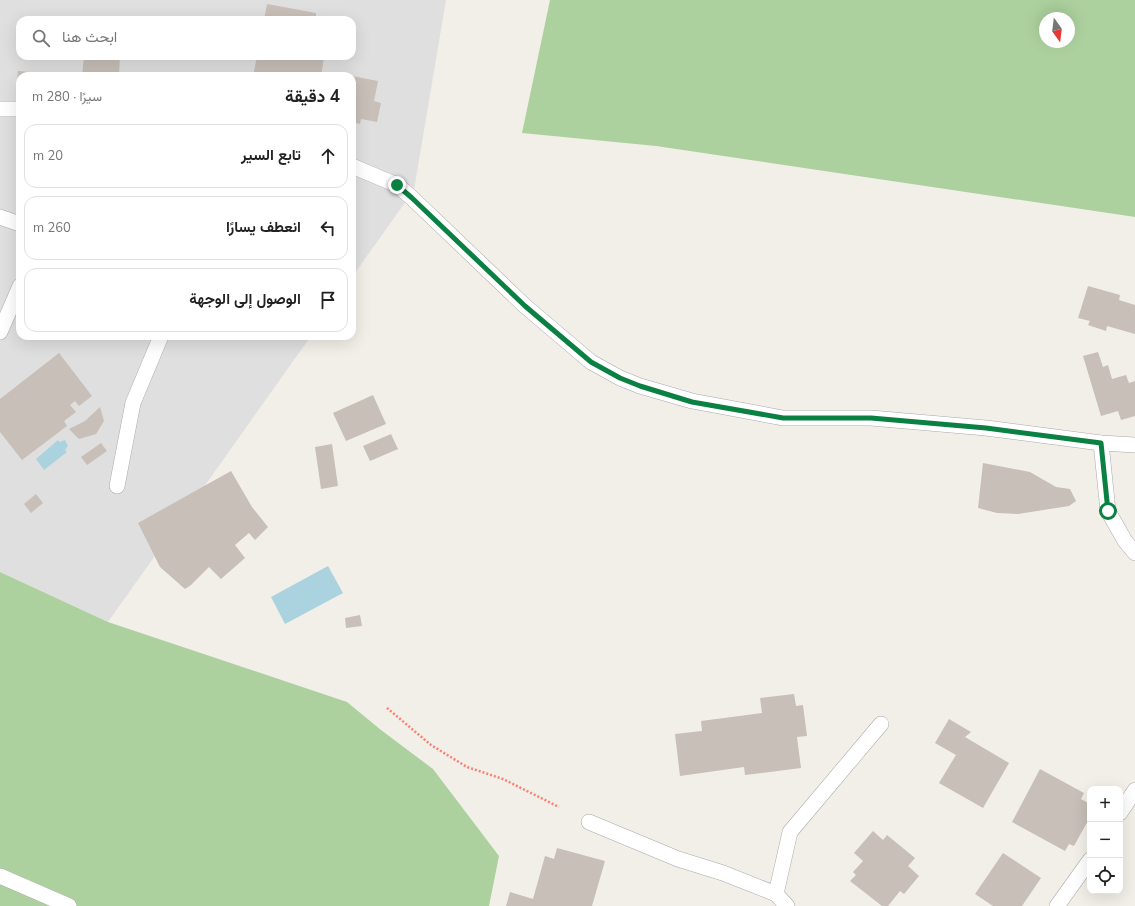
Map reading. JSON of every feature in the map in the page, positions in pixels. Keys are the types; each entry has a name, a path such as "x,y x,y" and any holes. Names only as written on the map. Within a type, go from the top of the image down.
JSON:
{"street":[{"path":"0,109 16,109"},
{"path":"356,168 397,185 525,306 591,362 620,378 640,386 692,402 783,418 871,418 986,428 1101,443 1135,445"},
{"path":"0,217 16,223"},
{"path":"0,332 16,295"},
{"path":"117,486 133,403 159,340"},
{"path":"1101,443 1108,511 1125,541 1135,554"},
{"path":"776,894 790,832 881,724"},
{"path":"1123,808 1135,790"},
{"path":"589,822 678,859 722,873 776,894 787,906"},
{"path":"1057,906 1087,864"},
{"path":"0,876 70,906"}],"path":[{"path":"387,708 431,745 467,767 503,779 559,807"}],"shaded area":[{"path":"0,0 446,0 414,190 356,271 356,72 16,72 16,340 308,340 108,622 0,572"}],"green space":[{"path":"550,0 1135,0 1135,217 656,146 522,133"},
{"path":"0,572 108,622 347,702 433,769 499,856 489,906 0,906"}],"water":[{"path":"58,440 59,442 65,440 68,446 65,450 67,452 44,470 36,459"},
{"path":"328,566 343,593 285,624 271,597"}],"building":[{"path":"267,4 316,13 316,16 265,16"},
{"path":"84,60 120,60 119,72 82,72"},
{"path":"256,60 324,60 322,72 254,72"},
{"path":"356,77 378,81 374,101 381,103 377,122 361,119 360,124 356,123"},
{"path":"1088,286 1120,295 1119,300 1135,305 1135,334 1107,326 1106,331 1088,325 1090,321 1078,318"},
{"path":"1098,352 1103,367 1108,365 1112,379 1126,375 1129,383 1135,381 1135,416 1121,420 1118,411 1101,416 1083,356"},
{"path":"59,353 92,396 79,406 75,401 70,405 76,412 64,421 67,426 22,460 0,432 0,399"},
{"path":"373,395 386,424 346,441 333,413"},
{"path":"100,407 104,421 96,434 79,439 69,429 85,421"},
{"path":"391,434 398,449 370,461 363,446"},
{"path":"101,443 107,451 87,465 81,457"},
{"path":"332,444 338,486 321,489 315,447"},
{"path":"983,463 1030,472 1056,487 1070,489 1076,501 1069,506 1018,514 997,513 978,508"},
{"path":"231,471 252,507 268,527 255,540 249,533 235,545 245,558 221,579 209,567 185,589 160,567 138,523"},
{"path":"36,494 43,503 31,513 24,504"},
{"path":"360,615 362,626 346,628 345,618"},
{"path":"794,694 796,706 803,705 807,736 797,737 801,768 745,775 744,767 680,776 675,734 702,731 701,721 762,713 760,698"},
{"path":"949,719 971,732 965,737 1009,763 983,808 939,783 956,755 935,743"},
{"path":"1040,769 1084,793 1081,799 1087,802 1087,822 1074,846 1069,844 1065,851 1012,822"},
{"path":"873,831 883,840 887,835 915,858 908,866 919,876 904,894 900,891 888,906 882,906 850,881 856,875 853,872 863,861 854,853"},
{"path":"557,848 605,861 592,906 506,906 510,892 533,899 545,856 554,859"},
{"path":"1003,853 1041,878 1022,906 993,906 975,894"}],"route":[{"path":"397,185 525,306 591,362 620,378 640,386 692,402 783,418 871,418 986,428 1101,443 1108,511"}]}
